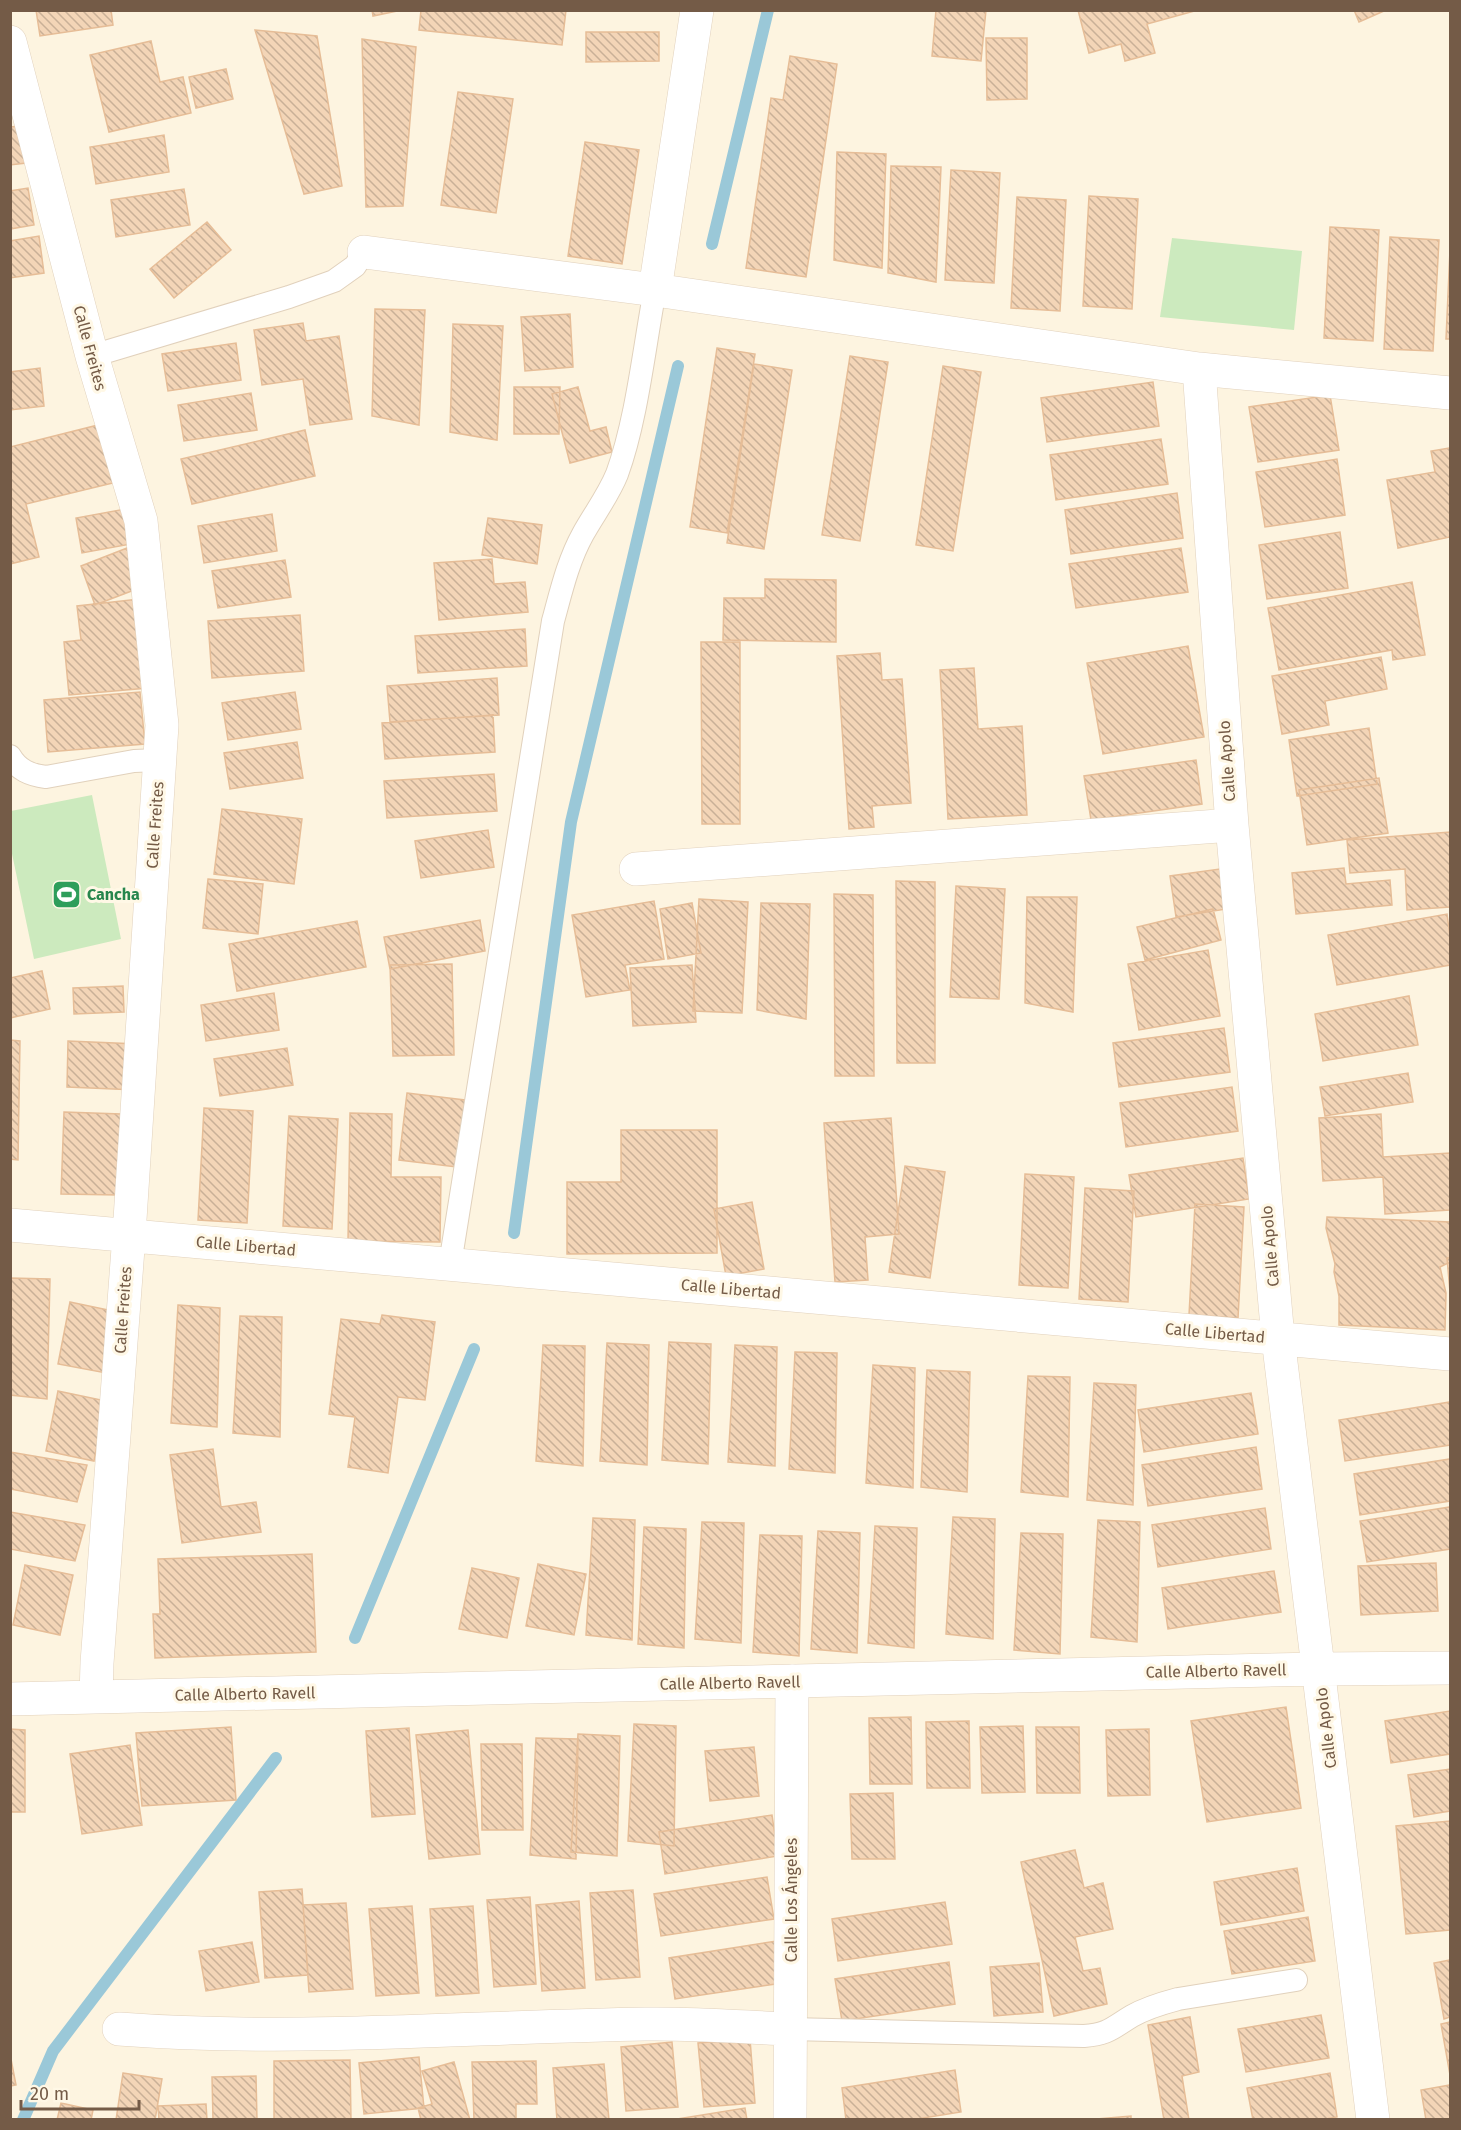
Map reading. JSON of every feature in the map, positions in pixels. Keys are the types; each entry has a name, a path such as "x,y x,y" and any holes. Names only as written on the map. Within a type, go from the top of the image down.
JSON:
{"street":[{"path":"655,290 697,10"},
{"name":"Calle Freites","path":"10,42 92,356 141,521 162,725 96,1697"},
{"path":"364,252 655,290 1199,369 1450,393"},
{"name":"Calle Apolo","path":"1199,369 1232,825 1278,1338 1373,2120"},
{"path":"636,869 1232,825"},
{"name":"Calle Libertad","path":"10,1225 1450,1354"},
{"name":"Calle Alberto Ravell","path":"10,1699 1318,1669 1450,1668"},
{"name":"Calle Los Ángeles","path":"790,2120 792,1681"},
{"path":"118,2029 190,2034 279,2034 648,2024 790,2029"}],"lane":[{"path":"92,356 289,297 334,281 355,266 364,252"},
{"path":"450,1264 553,621 563,584 583,535 602,506 626,447 655,290"},
{"path":"10,756 24,771 34,776 46,777 134,761 159,760"},
{"path":"790,2029 1099,2034 1114,2029 1132,2016 1168,2002 1296,1980"}],"green space":[{"path":"1172,238 1302,251 1294,330 1160,317"},
{"name":"Cancha","path":"92,795 121,939 34,959 11,849 11,811"}],"building":[{"path":"36,10 111,10 113,25 40,36"},
{"path":"372,10 402,10 373,16"},
{"path":"421,10 566,10 562,45 419,30"},
{"path":"936,10 986,10 981,61 932,56"},
{"path":"1078,10 1198,10 1147,24 1155,53 1125,61 1121,44 1089,53"},
{"path":"1354,10 1384,10 1384,11 1359,22"},
{"path":"255,30 317,36 342,186 304,194"},
{"path":"586,32 659,32 659,61 586,62"},
{"path":"986,38 1027,38 1027,99 987,100"},
{"path":"362,39 416,47 403,206 366,207"},
{"path":"151,41 160,82 183,77 191,113 109,132 90,55"},
{"path":"790,56 837,64 806,277 746,268 771,98 783,100"},
{"path":"226,69 233,99 196,108 189,77"},
{"path":"458,92 513,99 496,213 441,205"},
{"path":"21,126 26,163 10,165 10,127"},
{"path":"164,135 169,172 96,184 90,147"},
{"path":"585,142 639,150 622,264 568,256"},
{"path":"837,152 886,154 882,268 834,260"},
{"path":"891,166 941,167 936,282 888,273"},
{"path":"951,170 1000,173 994,283 945,280"},
{"path":"28,188 34,225 10,229 10,191"},
{"path":"184,189 190,225 116,237 111,200"},
{"path":"1089,196 1138,199 1132,309 1083,306"},
{"path":"1017,197 1066,200 1060,311 1011,308"},
{"path":"207,222 231,250 174,298 150,269"},
{"path":"1330,227 1379,230 1373,341 1324,338"},
{"path":"39,236 44,273 10,278 10,241"},
{"path":"1390,237 1439,240 1433,351 1384,349"},
{"path":"1450,250 1450,339 1446,339"},
{"path":"375,309 425,310 419,425 372,416"},
{"path":"570,314 573,367 525,371 521,317"},
{"path":"303,323 306,341 339,336 352,419 310,425 303,379 262,385 254,330"},
{"path":"453,324 503,326 497,440 450,432"},
{"path":"236,343 241,380 168,391 162,354"},
{"path":"717,348 755,354 727,533 690,527"},
{"path":"850,356 888,362 860,541 822,535"},
{"path":"754,364 792,370 764,549 727,543"},
{"path":"943,366 981,372 953,551 916,545"},
{"path":"40,368 44,406 10,410 10,372"},
{"path":"1153,382 1159,426 1047,442 1041,398"},
{"path":"514,387 560,387 559,434 514,434"},
{"path":"578,387 590,431 606,427 612,452 570,463 552,394"},
{"path":"251,393 257,430 184,441 178,405"},
{"path":"1330,395 1339,450 1258,462 1249,407"},
{"path":"102,424 117,482 26,504 39,557 10,564 10,447"},
{"path":"305,430 315,476 192,504 181,459"},
{"path":"1161,439 1168,484 1056,500 1050,455"},
{"path":"1450,448 1450,537 1398,548 1387,480 1435,472 1431,451"},
{"path":"1337,459 1345,515 1265,527 1256,472"},
{"path":"1177,493 1183,538 1071,554 1065,510"},
{"path":"125,509 131,544 82,553 76,518"},
{"path":"272,514 277,551 204,563 198,526"},
{"path":"488,518 542,525 537,564 482,555"},
{"path":"1340,532 1348,588 1267,599 1259,545"},
{"path":"127,548 142,587 95,605 81,566"},
{"path":"1181,548 1188,592 1076,608 1069,564"},
{"path":"492,559 494,584 525,582 528,612 439,620 434,563"},
{"path":"285,560 291,597 218,608 212,571"},
{"path":"765,579 836,580 836,642 723,640 724,598 765,598"},
{"path":"1412,582 1425,655 1393,660 1392,650 1279,670 1268,608"},
{"path":"139,599 148,688 69,695 64,642 81,640 77,606"},
{"path":"300,615 304,671 212,678 208,621"},
{"path":"525,629 527,666 418,673 415,636"},
{"path":"701,642 740,642 740,824 702,824"},
{"path":"1188,646 1204,737 1103,754 1087,663"},
{"path":"880,653 882,680 902,679 911,803 872,806 874,827 849,829 837,656"},
{"path":"1381,657 1387,689 1325,701 1329,725 1282,734 1272,676"},
{"path":"974,668 978,729 1022,726 1027,815 948,819 940,670"},
{"path":"497,678 499,715 390,722 387,686"},
{"path":"140,692 145,744 48,752 44,700"},
{"path":"295,692 301,729 228,740 222,703"},
{"path":"493,715 495,752 385,759 382,723"},
{"path":"1369,728 1377,784 1297,796 1289,740"},
{"path":"297,742 303,778 230,789 224,753"},
{"path":"1196,760 1202,804 1091,820 1084,776"},
{"path":"494,774 497,811 387,818 384,781"},
{"path":"1379,778 1388,833 1307,845 1299,790"},
{"path":"222,809 302,819 294,884 214,874"},
{"path":"488,830 494,867 421,878 415,841"},
{"path":"1450,832 1450,907 1407,910 1405,869 1350,873 1347,840"},
{"path":"1227,868 1233,908 1176,917 1170,876"},
{"path":"1344,868 1346,884 1390,880 1392,905 1296,914 1292,873"},
{"path":"208,879 263,884 258,934 203,928"},
{"path":"896,881 935,882 935,1063 897,1063"},
{"path":"956,886 1005,889 999,999 950,997"},
{"path":"834,894 873,895 874,1076 835,1076"},
{"path":"1027,897 1077,897 1073,1012 1025,1003"},
{"path":"699,899 748,902 742,1013 693,1011"},
{"path":"654,901 664,959 625,965 630,990 586,997 572,915"},
{"path":"692,903 701,953 668,959 660,909"},
{"path":"761,903 810,904 806,1019 757,1010"},
{"path":"1213,909 1221,940 1145,960 1137,927"},
{"path":"1447,914 1450,965 1337,985 1328,935"},
{"path":"480,920 485,951 390,969 384,937"},
{"path":"357,921 366,967 237,991 229,944"},
{"path":"1208,950 1220,1016 1139,1030 1128,964"},
{"path":"452,964 454,1055 393,1056 390,965"},
{"path":"692,965 696,1022 633,1026 630,968"},
{"path":"42,971 50,1009 10,1018 10,978"},
{"path":"123,986 124,1012 74,1014 73,988"},
{"path":"274,993 279,1030 206,1041 201,1005"},
{"path":"1409,996 1418,1045 1323,1061 1315,1014"},
{"path":"1224,1028 1230,1072 1119,1087 1113,1043"},
{"path":"10,1040 20,1041 18,1160 10,1159"},
{"path":"68,1041 138,1044 136,1090 67,1087"},
{"path":"287,1048 293,1085 220,1096 214,1059"},
{"path":"1408,1073 1413,1102 1325,1116 1320,1087"},
{"path":"1232,1087 1238,1131 1126,1147 1120,1103"},
{"path":"407,1093 473,1101 465,1168 399,1160"},
{"path":"204,1108 253,1111 247,1223 198,1220"},
{"path":"64,1112 121,1114 118,1195 61,1194"},
{"path":"350,1113 392,1114 391,1177 441,1177 440,1242 348,1241"},
{"path":"1381,1114 1383,1157 1450,1153 1450,1210 1385,1214 1383,1177 1323,1181 1319,1118"},
{"path":"289,1116 338,1119 332,1229 283,1226"},
{"path":"891,1118 899,1234 865,1237 868,1280 835,1282 824,1123"},
{"path":"621,1130 717,1130 717,1253 567,1254 567,1182 621,1182"},
{"path":"1243,1158 1249,1199 1136,1217 1129,1175"},
{"path":"905,1166 945,1172 930,1278 889,1272"},
{"path":"1025,1174 1074,1177 1068,1288 1019,1285"},
{"path":"1085,1188 1134,1191 1128,1302 1079,1299"},
{"path":"752,1202 764,1269 726,1276 714,1209"},
{"path":"1195,1204 1244,1207 1238,1318 1189,1315"},
{"path":"1327,1217 1450,1222 1450,1262 1440,1267 1446,1293 1445,1330 1339,1325 1339,1296 1334,1272 1335,1264 1326,1228"},
{"path":"1447,1258 1450,1258 1450,1292"},
{"path":"10,1278 50,1279 47,1399 10,1395"},
{"path":"70,1302 118,1312 106,1373 58,1364"},
{"path":"178,1305 220,1308 217,1427 171,1423"},
{"path":"382,1315 435,1322 425,1400 398,1397 388,1473 348,1467 355,1417 329,1414 341,1319 380,1324"},
{"path":"240,1316 282,1317 280,1437 233,1433"},
{"path":"669,1342 711,1344 708,1464 662,1460"},
{"path":"607,1343 649,1345 647,1465 600,1461"},
{"path":"543,1345 585,1346 583,1466 536,1461"},
{"path":"735,1345 777,1347 775,1466 728,1462"},
{"path":"795,1352 837,1353 835,1473 789,1469"},
{"path":"873,1365 915,1368 913,1488 866,1483"},
{"path":"927,1370 970,1372 967,1492 921,1487"},
{"path":"1028,1376 1070,1377 1068,1497 1021,1492"},
{"path":"1094,1383 1136,1385 1133,1505 1087,1500"},
{"path":"58,1391 106,1401 94,1461 46,1451"},
{"path":"1251,1393 1258,1434 1144,1452 1138,1410"},
{"path":"1450,1402 1450,1445 1345,1461 1339,1420"},
{"path":"1256,1447 1262,1489 1148,1506 1142,1465"},
{"path":"213,1449 221,1507 256,1502 261,1532 182,1543 170,1455"},
{"path":"10,1452 87,1465 77,1502 10,1489"},
{"path":"1450,1459 1450,1501 1360,1515 1354,1474"},
{"path":"1450,1507 1450,1549 1367,1562 1360,1521"},
{"path":"1265,1508 1271,1549 1158,1567 1152,1525"},
{"path":"10,1512 85,1525 75,1561 10,1549"},
{"path":"953,1517 995,1519 993,1639 946,1634"},
{"path":"593,1518 635,1520 632,1640 586,1635"},
{"path":"1098,1520 1140,1522 1137,1642 1091,1637"},
{"path":"702,1522 744,1523 741,1643 695,1639"},
{"path":"875,1526 917,1528 914,1648 868,1643"},
{"path":"644,1527 686,1529 684,1648 638,1644"},
{"path":"818,1531 860,1533 857,1653 811,1649"},
{"path":"1021,1533 1063,1534 1060,1654 1014,1650"},
{"path":"760,1535 802,1536 799,1656 753,1652"},
{"path":"312,1554 316,1652 155,1658 153,1614 160,1614 158,1559"},
{"path":"1436,1563 1438,1611 1361,1615 1358,1566"},
{"path":"538,1564 586,1574 574,1635 526,1626"},
{"path":"25,1565 73,1575 60,1635 13,1625"},
{"path":"472,1568 519,1578 507,1638 459,1629"},
{"path":"1274,1571 1281,1612 1168,1629 1162,1588"},
{"path":"1286,1707 1301,1808 1207,1822 1191,1721"},
{"path":"1450,1711 1450,1754 1391,1763 1385,1721"},
{"path":"911,1717 912,1784 870,1784 869,1718"},
{"path":"969,1721 970,1788 927,1788 926,1722"},
{"path":"634,1724 676,1726 674,1846 628,1841"},
{"path":"1023,1726 1025,1792 982,1793 980,1727"},
{"path":"231,1727 236,1800 142,1806 136,1733"},
{"path":"1036,1727 1079,1727 1080,1793 1037,1793"},
{"path":"409,1728 415,1814 372,1817 366,1731"},
{"path":"10,1729 25,1730 25,1812 10,1812"},
{"path":"1149,1729 1150,1795 1108,1796 1106,1730"},
{"path":"468,1730 480,1854 429,1859 416,1735"},
{"path":"578,1734 620,1736 617,1856 571,1852"},
{"path":"536,1738 578,1739 576,1859 530,1855"},
{"path":"481,1744 522,1744 523,1830 482,1830"},
{"path":"130,1745 142,1825 82,1834 70,1754"},
{"path":"754,1747 759,1796 710,1801 705,1751"},
{"path":"1450,1769 1450,1811 1414,1817 1408,1775"},
{"path":"893,1793 895,1859 852,1859 850,1794"},
{"path":"772,1815 778,1856 665,1874 659,1832"},
{"path":"1450,1821 1450,1930 1406,1934 1396,1826"},
{"path":"1075,1850 1084,1888 1103,1883 1113,1929 1075,1937 1083,1971 1100,1968 1107,2004 1054,2016 1021,1862"},
{"path":"1297,1868 1304,1911 1221,1925 1214,1882"},
{"path":"767,1877 774,1919 661,1936 654,1894"},
{"path":"302,1889 308,1975 265,1978 259,1892"},
{"path":"633,1890 640,1977 596,1980 590,1893"},
{"path":"530,1897 536,1984 494,1987 487,1900"},
{"path":"579,1901 585,1988 542,1991 536,1905"},
{"path":"945,1902 952,1944 838,1961 832,1919"},
{"path":"346,1903 353,1989 309,1992 303,1905"},
{"path":"412,1906 419,1993 376,1996 369,1909"},
{"path":"473,1906 479,1993 436,1996 430,1909"},
{"path":"1308,1917 1315,1961 1232,1974 1224,1931"},
{"path":"783,1940 789,1982 675,1999 669,1958"},
{"path":"252,1942 259,1982 206,1991 199,1951"},
{"path":"1450,1960 1450,2017 1444,2019 1434,1963"},
{"path":"949,1962 955,2004 842,2021 835,1979"},
{"path":"1039,1963 1043,2012 994,2016 990,1967"},
{"path":"1321,2015 1329,2058 1246,2072 1238,2029"},
{"path":"1190,2017 1199,2072 1182,2076 1189,2120 1164,2120 1148,2025"},
{"path":"1450,2022 1450,2075 1441,2024"},
{"path":"750,2039 755,2103 704,2107 698,2043"},
{"path":"672,2042 678,2107 626,2111 621,2047"},
{"path":"10,2054 16,2085 10,2086"},
{"path":"419,2057 424,2108 364,2114 359,2063"},
{"path":"350,2060 351,2120 274,2120 274,2061"},
{"path":"536,2061 537,2104 516,2104 516,2120 474,2120 472,2062"},
{"path":"454,2062 470,2120 421,2120 418,2108 432,2104 422,2071"},
{"path":"604,2064 609,2120 557,2120 553,2068"},
{"path":"955,2070 961,2112 911,2120 846,2120 842,2088"},
{"path":"123,2073 162,2079 155,2120 116,2120"},
{"path":"1330,2073 1337,2117 1320,2120 1253,2120 1247,2088"},
{"path":"256,2076 257,2120 213,2120 212,2077"},
{"path":"1450,2085 1450,2120 1426,2120 1421,2090"},
{"path":"61,2103 93,2110 91,2120 57,2120"},
{"path":"206,2104 207,2120 159,2120 158,2106"},
{"path":"745,2108 747,2120 671,2120"},
{"path":"1131,2116 1131,2120 1097,2120 1097,2119"}],"waterway":[{"path":"712,244 768,10"},
{"path":"514,1233 571,822 678,366"},
{"path":"355,1638 474,1349"},
{"path":"23,2120 53,2051 276,1758"}],"place":[{"name":"Cancha","path":"66,894"}]}
